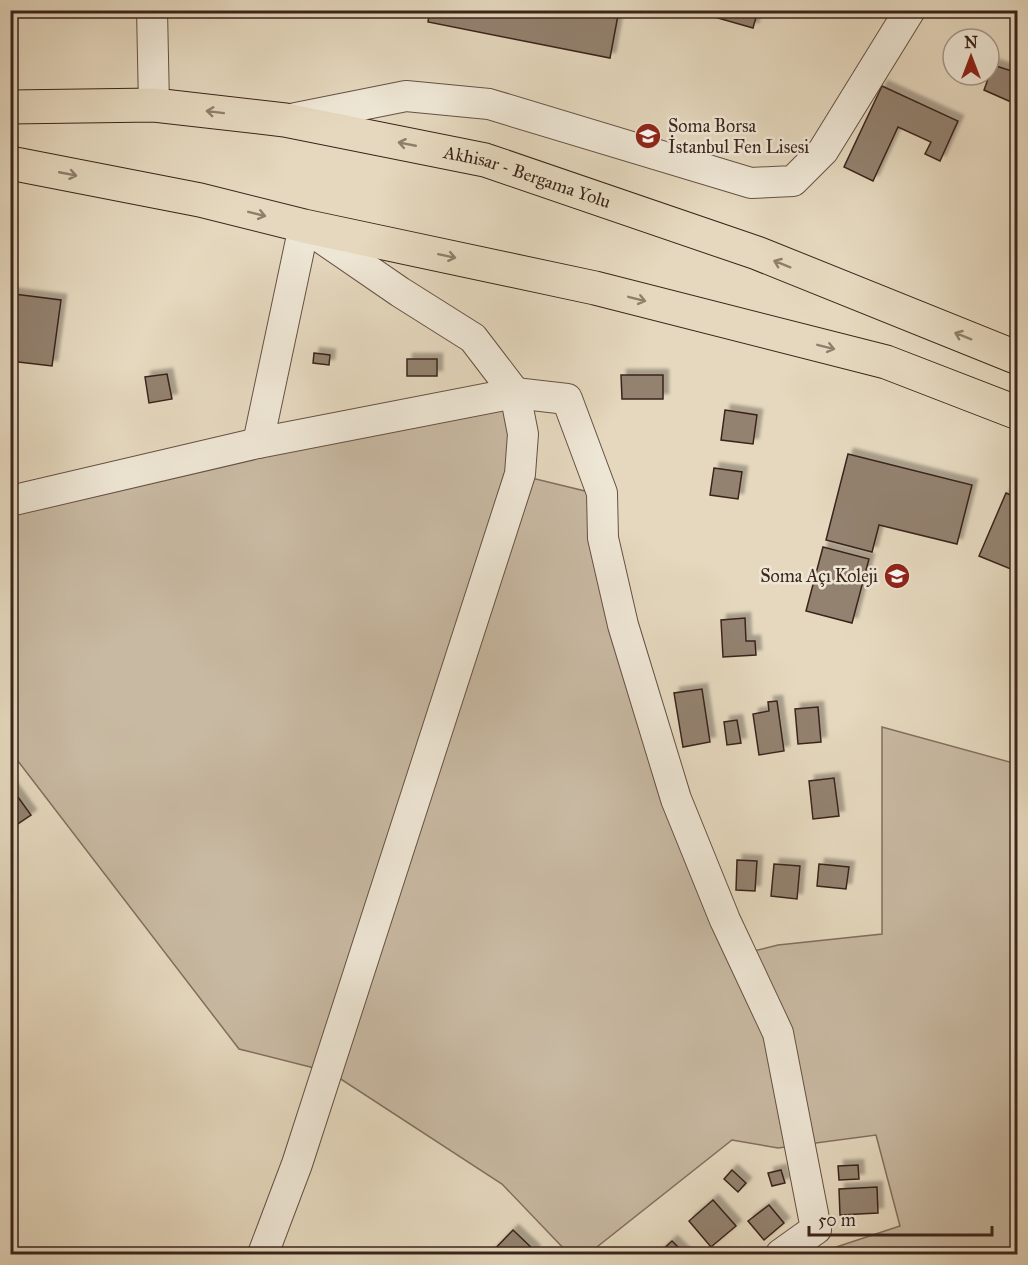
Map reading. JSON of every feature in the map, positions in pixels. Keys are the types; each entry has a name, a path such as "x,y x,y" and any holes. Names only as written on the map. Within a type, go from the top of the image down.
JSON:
{"main road":[{"name":"Akhisar - Bergama Yolu","path":"10,106 154,105 285,120 485,160 757,253 1017,358"},
{"path":"10,163 200,200 304,226 595,288 886,362 1017,413"}],"street":[{"path":"152,10 154,105"},
{"path":"285,120 406,96 489,104 751,183 793,181 822,151 910,10"},
{"path":"258,443 304,226 400,292 473,338 515,393 523,434 520,474 297,1164 263,1254"},
{"path":"10,501 258,443 515,393 567,399 602,493 603,538 623,625 676,799 724,920 778,1033 816,1229 781,1254"}],"shaded area":[{"path":"512,398 515,474 593,493 738,955 778,945 882,934 882,727 1017,764 1017,1254 815,1254 900,1226 876,1135 778,1148 732,1140 588,1254 569,1254 502,1184 330,1072 239,1049 11,752 11,505"}],"building":[{"path":"430,10 619,10 610,58 428,22"},
{"path":"690,10 758,10 753,28"},
{"path":"1001,68 1018,73 1018,105 984,90 985,87 1001,87"},
{"path":"882,86 958,121 940,161 925,154 931,142 898,127 873,181 844,167"},
{"path":"10,294 14,294 10,323"},
{"path":"14,294 61,300 52,366 10,361 10,323"},
{"path":"314,353 330,355 329,365 313,363"},
{"path":"407,359 437,359 437,376 407,376"},
{"path":"167,374 172,399 149,403 145,377"},
{"path":"621,375 663,375 663,399 622,399"},
{"path":"725,410 757,415 753,444 721,440"},
{"path":"848,454 972,485 957,544 879,525 872,552 826,540"},
{"path":"714,468 742,472 738,499 710,495"},
{"path":"1006,493 1018,498 1018,572 979,556"},
{"path":"823,547 869,559 852,623 806,611"},
{"path":"745,618 746,641 755,641 756,655 723,657 721,620"},
{"path":"702,689 710,742 683,747 674,693"},
{"path":"777,701 784,751 759,755 753,714 769,711 768,702"},
{"path":"818,707 821,742 798,744 795,709"},
{"path":"737,720 741,743 727,745 724,722"},
{"path":"834,778 839,816 813,819 809,781"},
{"path":"10,786 31,815 10,829"},
{"path":"737,860 757,861 755,891 736,890"},
{"path":"774,864 800,866 797,899 771,896"},
{"path":"819,864 849,867 846,889 817,886"},
{"path":"858,1165 859,1179 839,1180 838,1166"},
{"path":"732,1170 746,1183 738,1192 724,1179"},
{"path":"781,1170 785,1183 772,1186 768,1173"},
{"path":"877,1187 878,1213 840,1215 839,1189"},
{"path":"713,1200 736,1226 711,1247 689,1221"},
{"path":"769,1205 784,1223 764,1240 748,1221"},
{"path":"513,1230 535,1251 532,1254 490,1254"},
{"path":"672,1241 685,1254 658,1254"}],"place":[{"name":"Soma Borsa İstanbul Fen Lisesi","path":"648,136"},
{"name":"Soma Açı Koleji","path":"897,576"}]}
